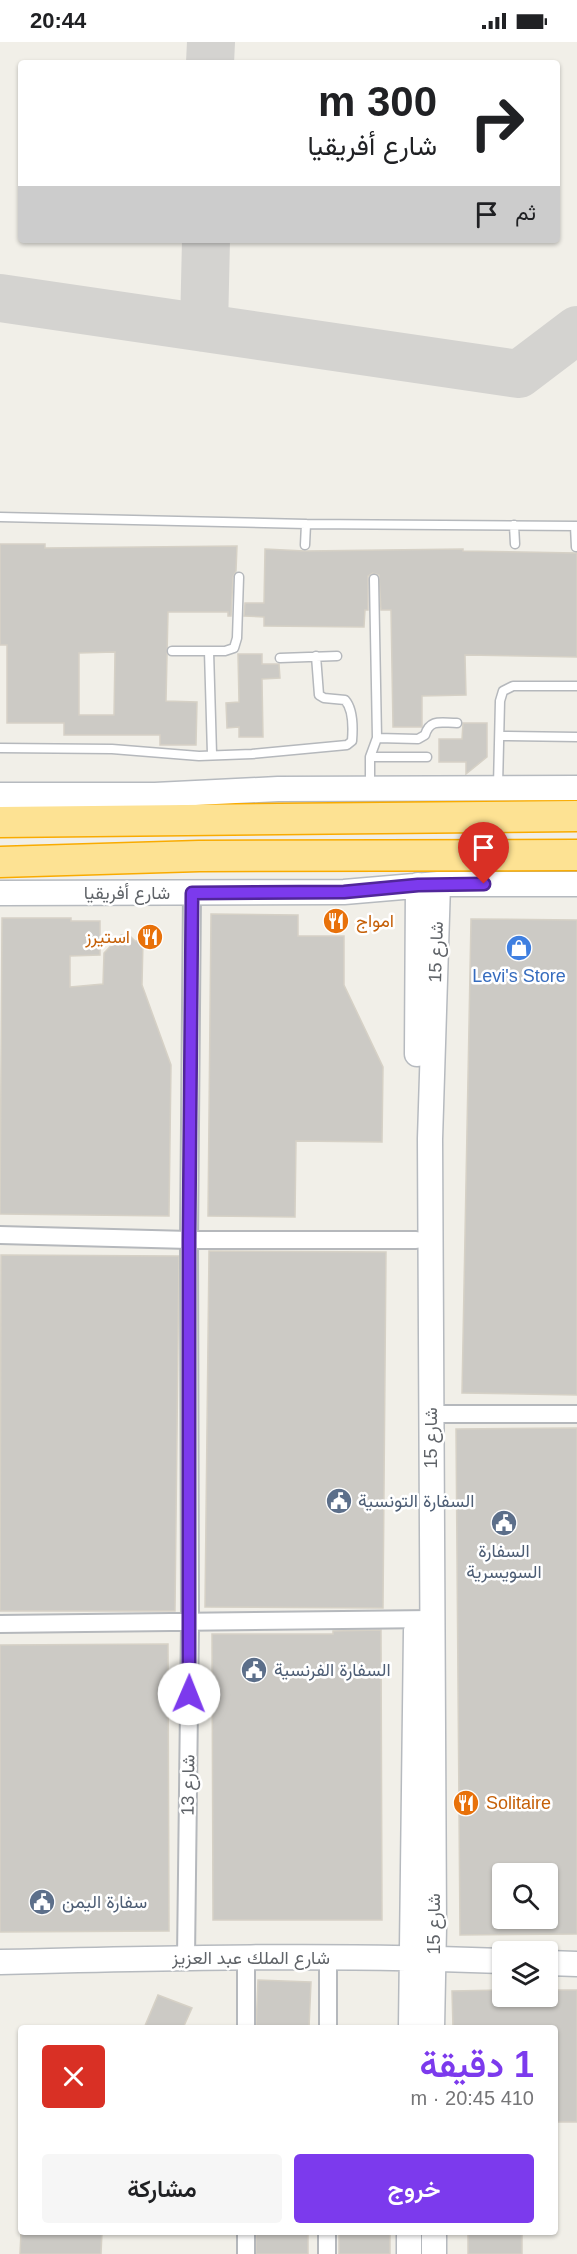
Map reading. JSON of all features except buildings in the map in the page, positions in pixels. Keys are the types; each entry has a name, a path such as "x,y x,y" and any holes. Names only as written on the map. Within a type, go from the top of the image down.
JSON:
{"highway":[{"path":"0,822 380,818 450,815 577,816"},
{"path":"450,815 444,841 453,855"},
{"path":"380,818 393,829 395,837 393,845 380,856"},
{"name":"شارع أفريقيا","path":"0,862 199,856 577,855"}],"street":[{"path":"0,795 156,795 278,789 577,788"},
{"name":"شارع أفريقيا","path":"0,893 344,892 428,885 577,884"},
{"name":"شارع 15","path":"428,885 416,1240 424,1620 423,1958 432,2025"},
{"name":"شارع 15","path":"424,1620 431,1414 428,885"},
{"name":"شارع 13","path":"186,1958 190,1623 189,1240 192,893"},
{"path":"0,1235 189,1240 416,1240"},
{"path":"431,1414 577,1414"},
{"path":"0,1624 424,1620"},
{"name":"شارع الملك عبد العزيز","path":"0,1962 186,1958 423,1958 492,1961"},
{"path":"328,1958 328,2025"},
{"name":"شارع 15","path":"412,2025 423,1958"},
{"path":"246,1959 246,2025"},
{"path":"558,1963 577,1964"},
{"path":"246,2235 246,2254"},
{"path":"327,2235 327,2254"},
{"path":"409,2235 409,2254"},
{"path":"434,2235 434,2254"}],"lane":[{"path":"0,517 306,524 576,526 576,547"},
{"path":"305,545 306,524"},
{"path":"514,525 515,544"},
{"path":"172,651 230,650 237,643 239,577"},
{"path":"371,790 370,757 377,738 374,579"},
{"path":"209,651 212,754"},
{"path":"0,748 112,749 184,755 252,754 350,744 352,732 349,705 345,700 324,698 319,695 316,656"},
{"path":"280,658 337,656"},
{"path":"498,788 501,696 508,688 577,686"},
{"path":"377,738 418,739 423,737 427,727 432,723 457,723"},
{"path":"501,736 577,737"},
{"path":"370,757 427,757"}],"taxiway":[{"path":"210,60 211,42"},
{"path":"204,328 206,243"},
{"path":"0,298 519,374 577,330"}],"place":[{"name":"امواج","path":"336,921"},
{"name":"استيرز","path":"150,937"},
{"name":"Levi's Store","path":"519,948"},
{"name":"السفارة التونسية","path":"339,1501"},
{"name":"السفارة السويسرية","path":"504,1523"},
{"name":"السفارة الفرنسية","path":"254,1670"},
{"name":"Solitaire","path":"466,1803"},
{"name":"سفارة اليمن","path":"42,1902"}],"route":[{"path":"189,1694 192,893 344,892 418,885 484,884"}]}
